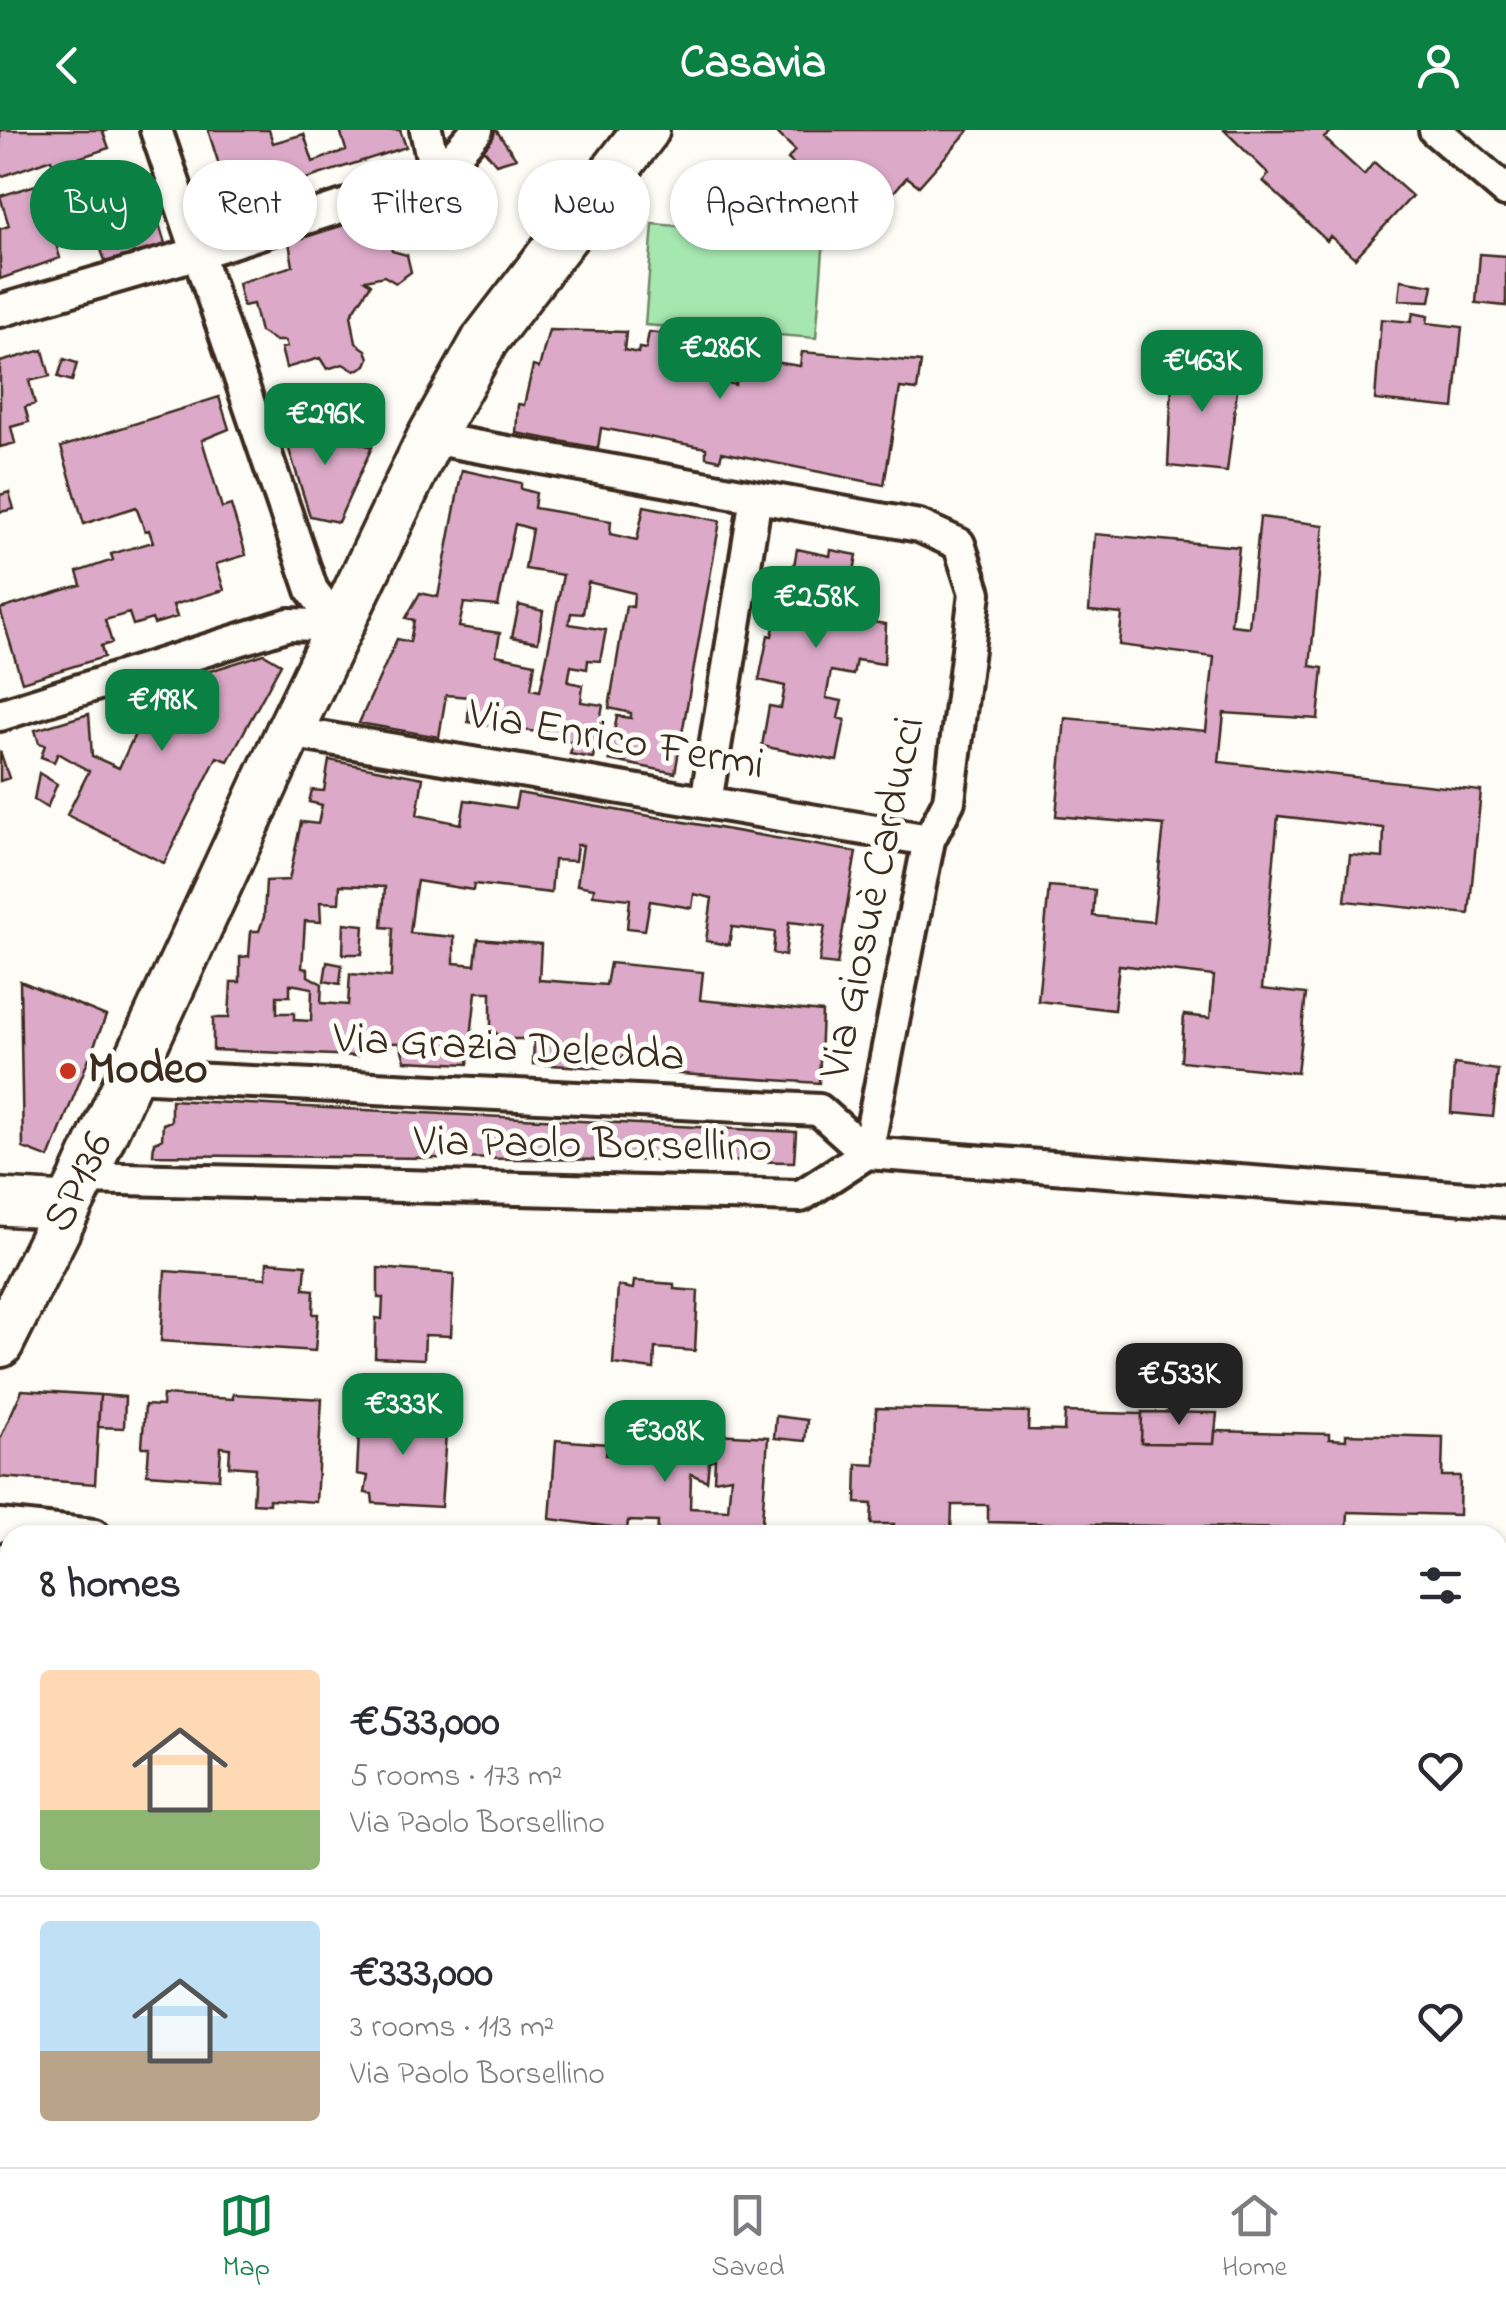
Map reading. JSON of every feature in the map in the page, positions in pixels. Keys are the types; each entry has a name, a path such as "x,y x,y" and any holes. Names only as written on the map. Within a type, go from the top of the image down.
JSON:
{"street":[{"path":"156,130 312,590 340,626"},
{"path":"426,130 433,160"},
{"path":"450,160 477,130"},
{"name":"SP136","path":"0,1344 131,1076 430,438 485,340 646,130"},
{"path":"1435,130 1506,191"},
{"path":"0,311 337,208"},
{"name":"Via Giosuè Carducci","path":"430,438 919,526 959,544 975,593 949,801 929,840 866,1153"},
{"path":"706,802 756,496"},
{"path":"0,715 289,624 340,626"},
{"name":"Via Enrico Fermi","path":"289,732 929,840"},
{"name":"Via Grazia Deledda","path":"131,1076 819,1110 866,1153"},
{"path":"866,1153 1506,1201"},
{"name":"Via Paolo Borsellino","path":"68,1206 801,1196 866,1153"},
{"path":"0,1202 68,1206"},
{"path":"0,1229 68,1206"}],"green space":[{"path":"653,224 670,225 670,250 823,250 816,338 645,325"}],"building":[{"path":"0,130 108,130 103,132 109,148 72,160 30,160 30,166 0,177"},
{"path":"208,130 269,130 273,143 304,134 312,160 217,160"},
{"path":"340,130 400,130 406,147 365,160 337,160 337,169 317,175 317,161 346,150"},
{"path":"488,130 496,130 516,158 498,163 477,141"},
{"path":"774,130 969,130 919,186 907,177 894,192 894,160 789,160 795,150"},
{"path":"1224,130 1333,130 1324,138 1364,175 1374,162 1412,196 1355,258 1330,236 1327,241 1263,181 1269,174"},
{"path":"30,187 30,250 58,250 60,258 0,279 0,229 9,226 0,196"},
{"path":"337,227 337,250 392,250 407,255 411,272 396,283 384,276 365,280 371,284 351,315 356,343 369,358 366,365 355,371 343,364 327,369 320,358 286,368 281,348 287,347 285,341 276,341 260,332 253,304 243,306 238,283 293,266 290,250 317,250 317,233"},
{"path":"101,250 157,250 107,266"},
{"path":"1480,254 1506,256 1506,306 1476,303"},
{"path":"1401,280 1433,285 1430,301 1399,300"},
{"path":"1413,313 1428,316 1427,323 1462,327 1454,408 1375,400 1381,319 1411,322"},
{"path":"549,330 626,332 624,350 638,353 639,348 646,349 649,332 672,335 669,356 710,365 714,341 727,343 721,381 735,385 742,345 770,348 768,361 800,366 802,352 921,362 917,390 900,388 884,485 722,452 720,460 706,457 706,448 601,428 598,448 516,433 518,404 524,405 533,366 539,368"},
{"path":"43,350 50,376 29,381 35,404 25,407 29,422 11,427 15,443 0,447 0,362"},
{"path":"64,359 77,363 72,381 58,377"},
{"path":"1173,361 1240,366 1227,472 1168,466"},
{"path":"219,397 229,429 202,440 222,508 231,505 246,555 216,564 224,590 173,605 177,617 154,624 152,619 133,625 129,613 105,620 112,643 101,646 104,657 22,682 0,609 81,585 77,572 113,560 111,554 153,542 136,507 84,524 61,447"},
{"path":"279,418 372,447 338,522 310,516"},
{"path":"462,470 521,483 521,489 536,493 534,508 611,521 610,534 637,540 644,506 720,521 675,773 609,760 617,716 631,718 631,713 609,708 626,606 633,607 634,593 588,582 583,614 571,613 569,624 606,630 600,661 588,660 587,669 571,666 568,682 583,685 581,702 603,705 593,758 570,754 573,742 551,738 551,734 468,722 469,697 446,695 439,737 359,723 397,639 410,642 414,620 406,618 420,593 438,597","holes":["515,524 532,529 525,569 563,575 540,691 531,689 535,663 496,655 500,633 459,627 464,603 498,606"]},
{"path":"9,492 14,509 0,512 0,495"},
{"path":"1260,517 1324,525 1310,666 1323,668 1318,719 1224,713 1219,762 1481,791 1469,914 1345,901 1350,855 1383,858 1384,828 1278,816 1262,989 1306,994 1297,1073 1181,1061 1184,1015 1210,1018 1214,976 1119,965 1114,1010 1038,1001 1049,886 1095,890 1093,916 1153,922 1164,825 1056,816 1065,718 1206,731 1214,657 1119,645 1122,614 1089,611 1095,534 1239,547 1231,625 1249,627"},
{"path":"797,549 830,556 831,550 857,555 852,583 872,587 865,621 886,624 884,664 856,660 853,675 831,671 826,698 842,701 838,718 845,720 837,761 762,746 769,706 781,708 785,686 759,680 768,635 772,636 775,622 767,620 771,595 782,597 787,570 793,571"},
{"path":"519,605 543,611 538,642 512,637"},
{"path":"264,654 281,664 228,761 217,757 164,863 67,815 89,771 58,753 54,762 41,757 45,745 39,743 35,730 89,714 92,756 119,768 142,719 133,714 146,691"},
{"path":"0,751 9,778 0,781"},
{"path":"329,760 423,778 417,815 461,824 465,800 515,808 518,793 856,852 837,965 819,963 825,926 789,922 785,956 773,953 775,932 732,927 729,945 706,941 712,898 694,894 692,908 650,901 645,930 627,928 630,899 593,895 594,888 577,885 583,845 577,845 575,861 554,860 551,893 474,884 473,890 417,881 415,892 410,933 454,937 454,963 475,965 478,939 541,944 539,980 606,985 610,963 703,972 700,1000 822,1012 819,1083 666,1073 665,1055 624,1052 621,1061 604,1058 603,1068 533,1064 534,1039 502,1039 491,1028 491,992 476,992 468,1064 405,1061 400,1043 358,1042 357,1056 213,1050 213,1018 229,1018 231,982 240,982 240,957 249,956 251,931 259,931 264,917 266,881 289,880 301,822 318,824 322,805 309,802 312,790 324,791","holes":["340,885 385,887 382,927 393,928 391,977 350,974 348,1005 321,1003 322,984 302,968 305,921 321,922 320,902 339,903","290,984 312,988 311,1021 294,1020 294,1013 277,1013 277,996 290,996"]},
{"path":"39,773 57,784 47,808 34,800"},
{"path":"344,923 364,925 362,954 343,954"},
{"path":"327,962 342,965 340,984 324,981"},
{"path":"20,981 106,1016 49,1158 23,1148"},
{"path":"1454,1064 1498,1070 1493,1117 1451,1113"},
{"path":"171,1100 796,1132 794,1162 153,1155 154,1142 162,1139 163,1124 171,1121"},
{"path":"267,1262 306,1265 304,1289 314,1290 313,1314 318,1314 315,1351 161,1341 165,1271 266,1278"},
{"path":"378,1268 454,1274 451,1336 425,1335 424,1359 375,1357 376,1318 382,1319 383,1298 378,1298"},
{"path":"634,1281 674,1284 674,1289 698,1291 695,1351 655,1348 654,1369 613,1364 618,1286 633,1289"},
{"path":"22,1390 100,1395 95,1484 0,1477 0,1439"},
{"path":"233,1394 322,1399 316,1502 269,1499 269,1504 253,1503 255,1468 229,1466 230,1448 221,1447 219,1479 147,1474 149,1447 142,1447 145,1405 162,1406 163,1395 233,1399"},
{"path":"100,1395 125,1397 124,1428 98,1427"},
{"path":"876,1408 1029,1412 1028,1430 1064,1431 1065,1412 1142,1414 1141,1443 1214,1444 1215,1431 1329,1434 1329,1439 1346,1440 1346,1434 1443,1437 1442,1476 1460,1476 1459,1515 1348,1512 1347,1525 1117,1525 988,1522 988,1505 952,1505 951,1525 871,1524 872,1504 856,1503 857,1464 875,1465"},
{"path":"1142,1412 1217,1413 1214,1444 1141,1443"},
{"path":"360,1413 447,1418 441,1507 373,1503 372,1494 365,1493 368,1476 357,1474"},
{"path":"776,1416 807,1420 805,1441 774,1438"},
{"path":"662,1431 768,1437 762,1525 658,1525 658,1522 628,1521 628,1525 596,1525 550,1519 556,1440 607,1444 606,1455 661,1459","holes":["715,1459 714,1480 731,1477 728,1510 690,1508 691,1474 707,1481 709,1461"]}],"place":[{"name":"Modeo","path":"68,1071"}]}
